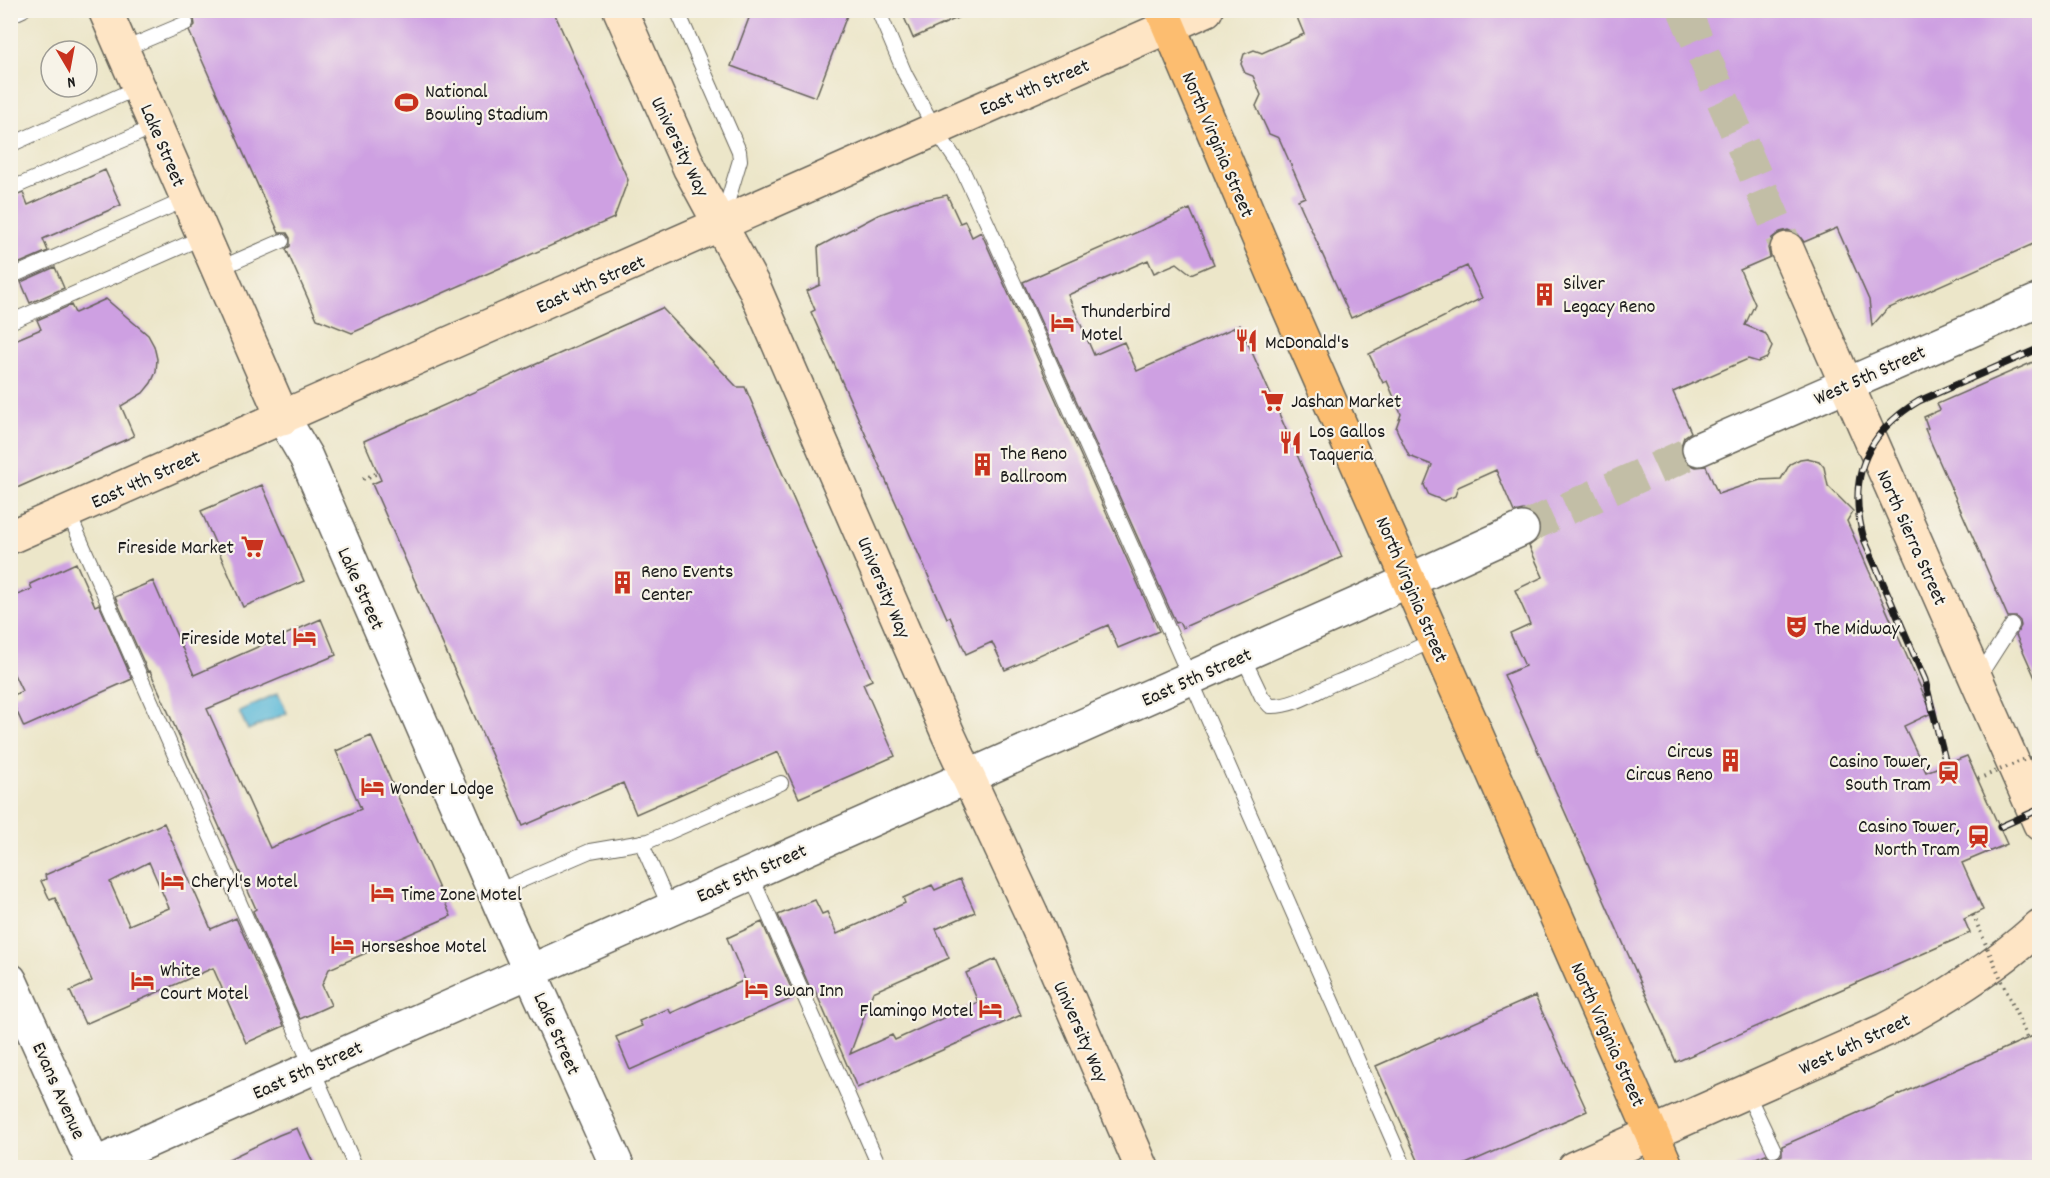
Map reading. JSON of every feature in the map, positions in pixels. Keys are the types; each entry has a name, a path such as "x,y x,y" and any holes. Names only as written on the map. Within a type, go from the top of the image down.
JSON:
{"main road":[{"name":"Lake Street","path":"105,10 283,417"},
{"name":"University Way","path":"620,10 690,169 754,287 968,777 1038,928 1142,1167"},
{"name":"East 4th Street","path":"10,537 721,225 935,129 1165,19 1206,10"},
{"name":"North Virginia Street","path":"1165,19 1273,272 1667,1167"},
{"name":"North Sierra Street","path":"1787,249 2040,824"},
{"name":"West 6th Street","path":"1574,1167 1849,1047 1927,1009 2003,958 2040,926"}],"street":[{"name":"West 5th Street","path":"1699,449 2040,300"},
{"name":"Lake Street","path":"283,417 306,457 618,1167"},
{"path":"1409,579 1522,529"},
{"name":"East 5th Street","path":"94,1166 311,1067 1191,678 1409,579"},
{"name":"Evans Avenue","path":"10,980 94,1166"}],"lane":[{"path":"10,16 23,10"},
{"path":"677,10 739,151 740,160 721,225"},
{"path":"878,10 904,74 966,178 1191,678 1405,1167"},
{"path":"122,50 186,23"},
{"path":"10,145 139,87"},
{"path":"10,189 156,126"},
{"path":"10,277 187,199"},
{"path":"10,322 203,237"},
{"path":"218,269 282,241"},
{"path":"68,512 356,1167"},
{"path":"1977,680 2012,626"},
{"path":"1242,655 1262,697 1269,706 1279,706 1293,703 1397,659 1435,639"},
{"path":"495,891 590,850 649,841 782,783"},
{"path":"641,842 670,908"},
{"path":"750,873 880,1167"},
{"path":"1746,1091 1774,1150"}],"path":[{"path":"363,479 378,473"},
{"path":"1978,779 2040,753"},
{"path":"1973,915 2027,1038"}],"water":[{"path":"278,693 287,713 248,730 239,711"}],"building":[{"name":"National Bowling Stadium","path":"180,10 553,10 628,180 614,218 352,333 317,319 286,249 290,246 290,238 287,233 279,233 189,31 195,25 194,19 188,14 182,15"},
{"path":"752,10 849,10 816,97 731,66"},
{"path":"901,10 975,10 913,38"},
{"path":"1294,10 2040,10 2040,241 1887,309 1872,326 1869,300 1837,228 1804,242 1798,234 1788,230 1780,232 1772,238 1768,248 1770,257 1740,270 1755,304 1745,325 1766,334 1772,347 1767,358 1758,362 1748,359 1673,392 1691,432 1684,437 1681,446 1682,457 1688,464 1696,467 1706,466 1718,494 1760,480 1781,479 1790,464 1807,458 1819,461 1824,467 1828,486 1853,511 1847,521 1932,713 1904,726 1926,772 1967,756 2007,844 1962,863 1983,910 1964,919 1970,933 1676,1062 1504,675 1525,666 1510,633 1530,624 1515,590 1543,577 1529,546 1538,539 1541,530 1539,522 1532,513 1523,510 1514,512 1496,470 1458,487 1455,496 1444,501 1429,495 1424,485 1432,465 1409,456 1396,428 1401,414 1387,381 1383,383 1369,354 1482,298 1467,266 1351,318 1298,200 1305,197 1279,138 1269,134 1256,106 1261,95 1253,76 1245,73 1241,64 1244,54 1254,50 1262,53 1304,34"},
{"path":"105,170 121,205 43,239 48,251 13,266 10,259 10,198 23,193 28,205"},
{"name":"The Reno Ballroom","path":"947,195 960,223 965,221 972,237 981,232 1159,631 1118,648 1108,625 1005,670 992,642 966,654 950,617 947,618 811,312 815,310 807,291 820,285 818,247 878,215 914,202"},
{"path":"1190,209 1214,264 1191,274 1177,263 1154,273 1148,260 1068,295 1094,355 1124,342 1137,371 1240,325 1342,557 1182,628 1179,622 1176,623 1023,282"},
{"path":"55,267 64,288 30,303 21,282"},
{"path":"106,299 148,335 157,359 156,372 151,383 143,393 121,406 134,436 10,491 10,342 41,329 37,320 71,305 75,313"},
{"name":"Reno Events Center","path":"662,308 737,387 745,387 872,680 863,684 895,756 799,798 778,752 636,814 623,783 523,826 372,484 381,480 364,441"},
{"path":"2040,359 2040,689 2016,635 2021,626 2020,621 2016,617 2008,617 1925,429 1928,428 1924,417 1940,410 1937,404"},
{"name":"Fireside Market","path":"262,485 304,581 243,607 201,511"},
{"path":"76,563 95,606 99,604 132,679 24,727 10,697 22,691 10,666 10,598 32,589 30,584"},
{"path":"153,581 194,675 321,619 336,655 207,709 270,848 361,809 336,751 371,736 451,916 329,969 322,985 331,1005 300,1019 253,911 256,909 115,597"},
{"path":"164,823 211,929 236,918 284,1026 246,1043 213,968 85,1024 70,991 92,981 55,898 50,900 41,881 46,879 45,875","holes":["149,862 169,908 129,925 110,882"]},
{"path":"960,879 975,912 936,929 949,958 873,992 850,1054 892,1035 895,1040 978,1002 966,973 996,959 1021,1015 857,1088 814,988 811,990 778,915 815,900 822,914 827,912 837,934 905,903 903,898 932,885 935,890"},
{"name":"Swan Inn","path":"762,922 795,997 630,1070 616,1037 642,1026 639,1021 668,1009 671,1013 745,980 727,938"},
{"path":"1535,996 1587,1111 1459,1167 1421,1167 1376,1066"},
{"path":"2040,1033 2040,1167 1734,1167 1766,1154 1769,1158 1777,1158 1782,1155 1782,1146"},
{"path":"297,1128 315,1167 212,1167 279,1135"}],"tunnel":[{"path":"1684,10 1787,249"},
{"path":"1522,529 1699,449"}],"railway":[{"path":"1946,764 1925,680 1864,539 1859,517 1860,478 1873,443 1900,414 1919,401 2040,348"},
{"path":"2000,827 2040,809"}],"place":[{"name":"National Bowling Stadium","path":"407,102"},
{"name":"Silver Legacy Reno","path":"1545,294"},
{"name":"Thunderbird Motel","path":"1063,322"},
{"name":"McDonald's","path":"1247,341"},
{"name":"Jashan Market","path":"1273,400"},
{"name":"Los Gallos Taqueria","path":"1291,442"},
{"name":"The Reno Ballroom","path":"982,464"},
{"name":"Fireside Market","path":"252,546"},
{"name":"Reno Events Center","path":"623,582"},
{"name":"The Midway","path":"1796,627"},
{"name":"Fireside Motel","path":"304,637"},
{"name":"Circus Circus Reno","path":"1731,761"},
{"name":"Casino Tower, South Tram","path":"1949,772"},
{"name":"Wonder Lodge","path":"372,787"},
{"name":"Casino Tower, North Tram","path":"1978,836"},
{"name":"Cheryl's Motel","path":"173,880"},
{"name":"Time Zone Motel","path":"383,893"},
{"name":"Horseshoe Motel","path":"343,945"},
{"name":"White Court Motel","path":"142,980"},
{"name":"Swan Inn","path":"756,989"},
{"name":"Flamingo Motel","path":"991,1009"}]}
